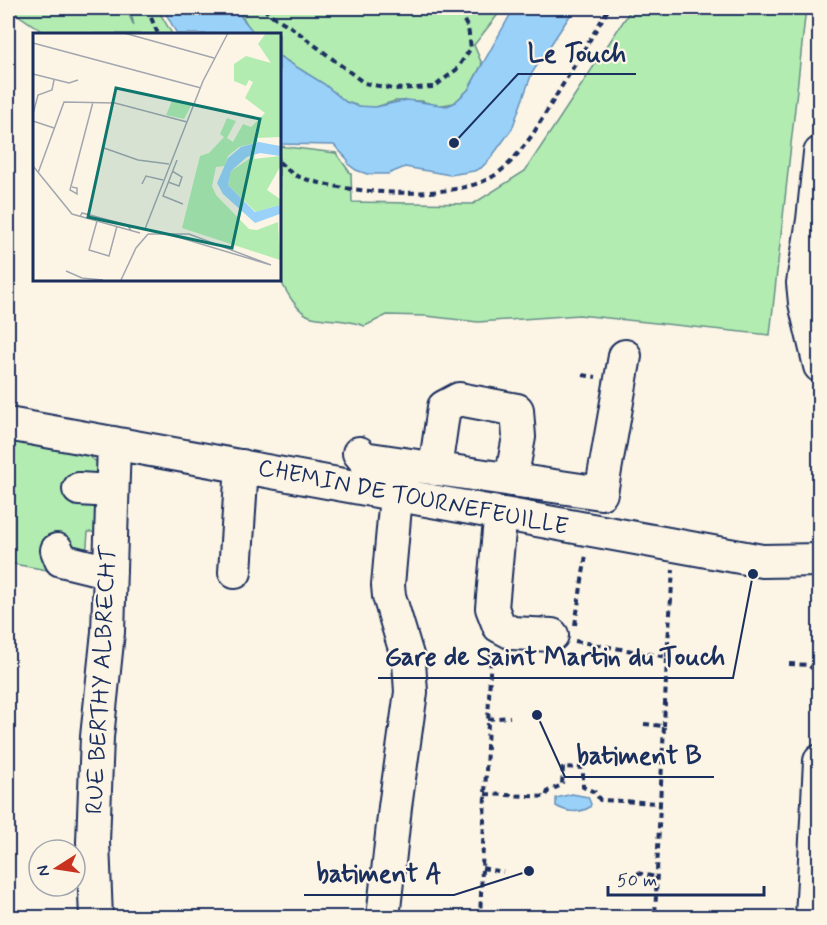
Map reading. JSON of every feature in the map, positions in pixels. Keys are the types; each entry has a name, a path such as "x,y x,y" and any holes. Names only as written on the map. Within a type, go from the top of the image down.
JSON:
{"street":[{"path":"819,153 813,220 803,284 819,366"},
{"path":"359,453 363,458 601,493 625,356"},
{"path":"435,469 444,407 459,399 517,410 519,437 511,480"},
{"name":"CHEMIN DE TOURNEFEUILLE","path":"8,424 762,561 819,560"},
{"name":"RUE BERTHY ALBRECHT","path":"96,918 93,842 97,737 108,632 114,443"},
{"path":"235,572 242,466"},
{"path":"79,489 112,491"},
{"path":"383,918 411,692 409,662 389,596 388,585 396,495"},
{"path":"503,514 499,531 492,608 500,626 512,633 563,638"},
{"path":"57,550 61,560 110,572"},
{"path":"812,918 819,761"}],"path":[{"path":"147,8 158,33"},
{"path":"264,8 364,83 394,88 434,87 456,70 471,48 468,28 457,8"},
{"path":"280,163 295,176 335,187 405,193 437,192 474,184 492,177 514,158 533,134 609,8"},
{"path":"655,918 667,657 675,545"},
{"path":"563,638 667,657"},
{"path":"789,664 808,666 819,674"},
{"path":"488,718 510,717"},
{"path":"644,724 664,726"},
{"path":"480,918 485,794 546,797 548,791 562,785 563,767 583,768 583,787 595,792 600,800 660,803"},
{"path":"482,868 503,872"},
{"path":"637,873 656,877"}],"green space":[{"path":"8,8 126,8 134,26 130,8 157,8 171,33 45,33"},
{"path":"238,8 503,8 474,45 482,64 468,90 454,103 437,106 422,101 395,101 365,108 346,102 324,84 280,57 280,33 254,33"},
{"path":"632,8 806,8 770,335 579,315 478,322 426,316 387,315 365,326 307,315 288,295 280,279 280,146 336,153 351,174 352,202 473,204 525,171"},
{"path":"8,440 84,453 98,463 99,532 88,532 86,558 98,579 8,563"}],"water":[{"path":"163,8 234,8 254,33 176,33"},
{"path":"514,8 582,8 573,11 532,73 512,129 481,168 450,175 405,167 388,174 367,174 348,164 348,160 334,145 280,144 280,57 324,84 346,102 357,106 376,107 407,100 447,106 454,103 468,90"},
{"path":"572,794 588,797 590,807 581,811 573,811 556,806 556,798"}],"place":[{"name":"Le Touch","path":"454,143"},
{"name":"Gare de Saint Martin du Touch","path":"753,574"},
{"name":"batiment B","path":"537,715"},
{"name":"batiment A","path":"529,871"}]}
